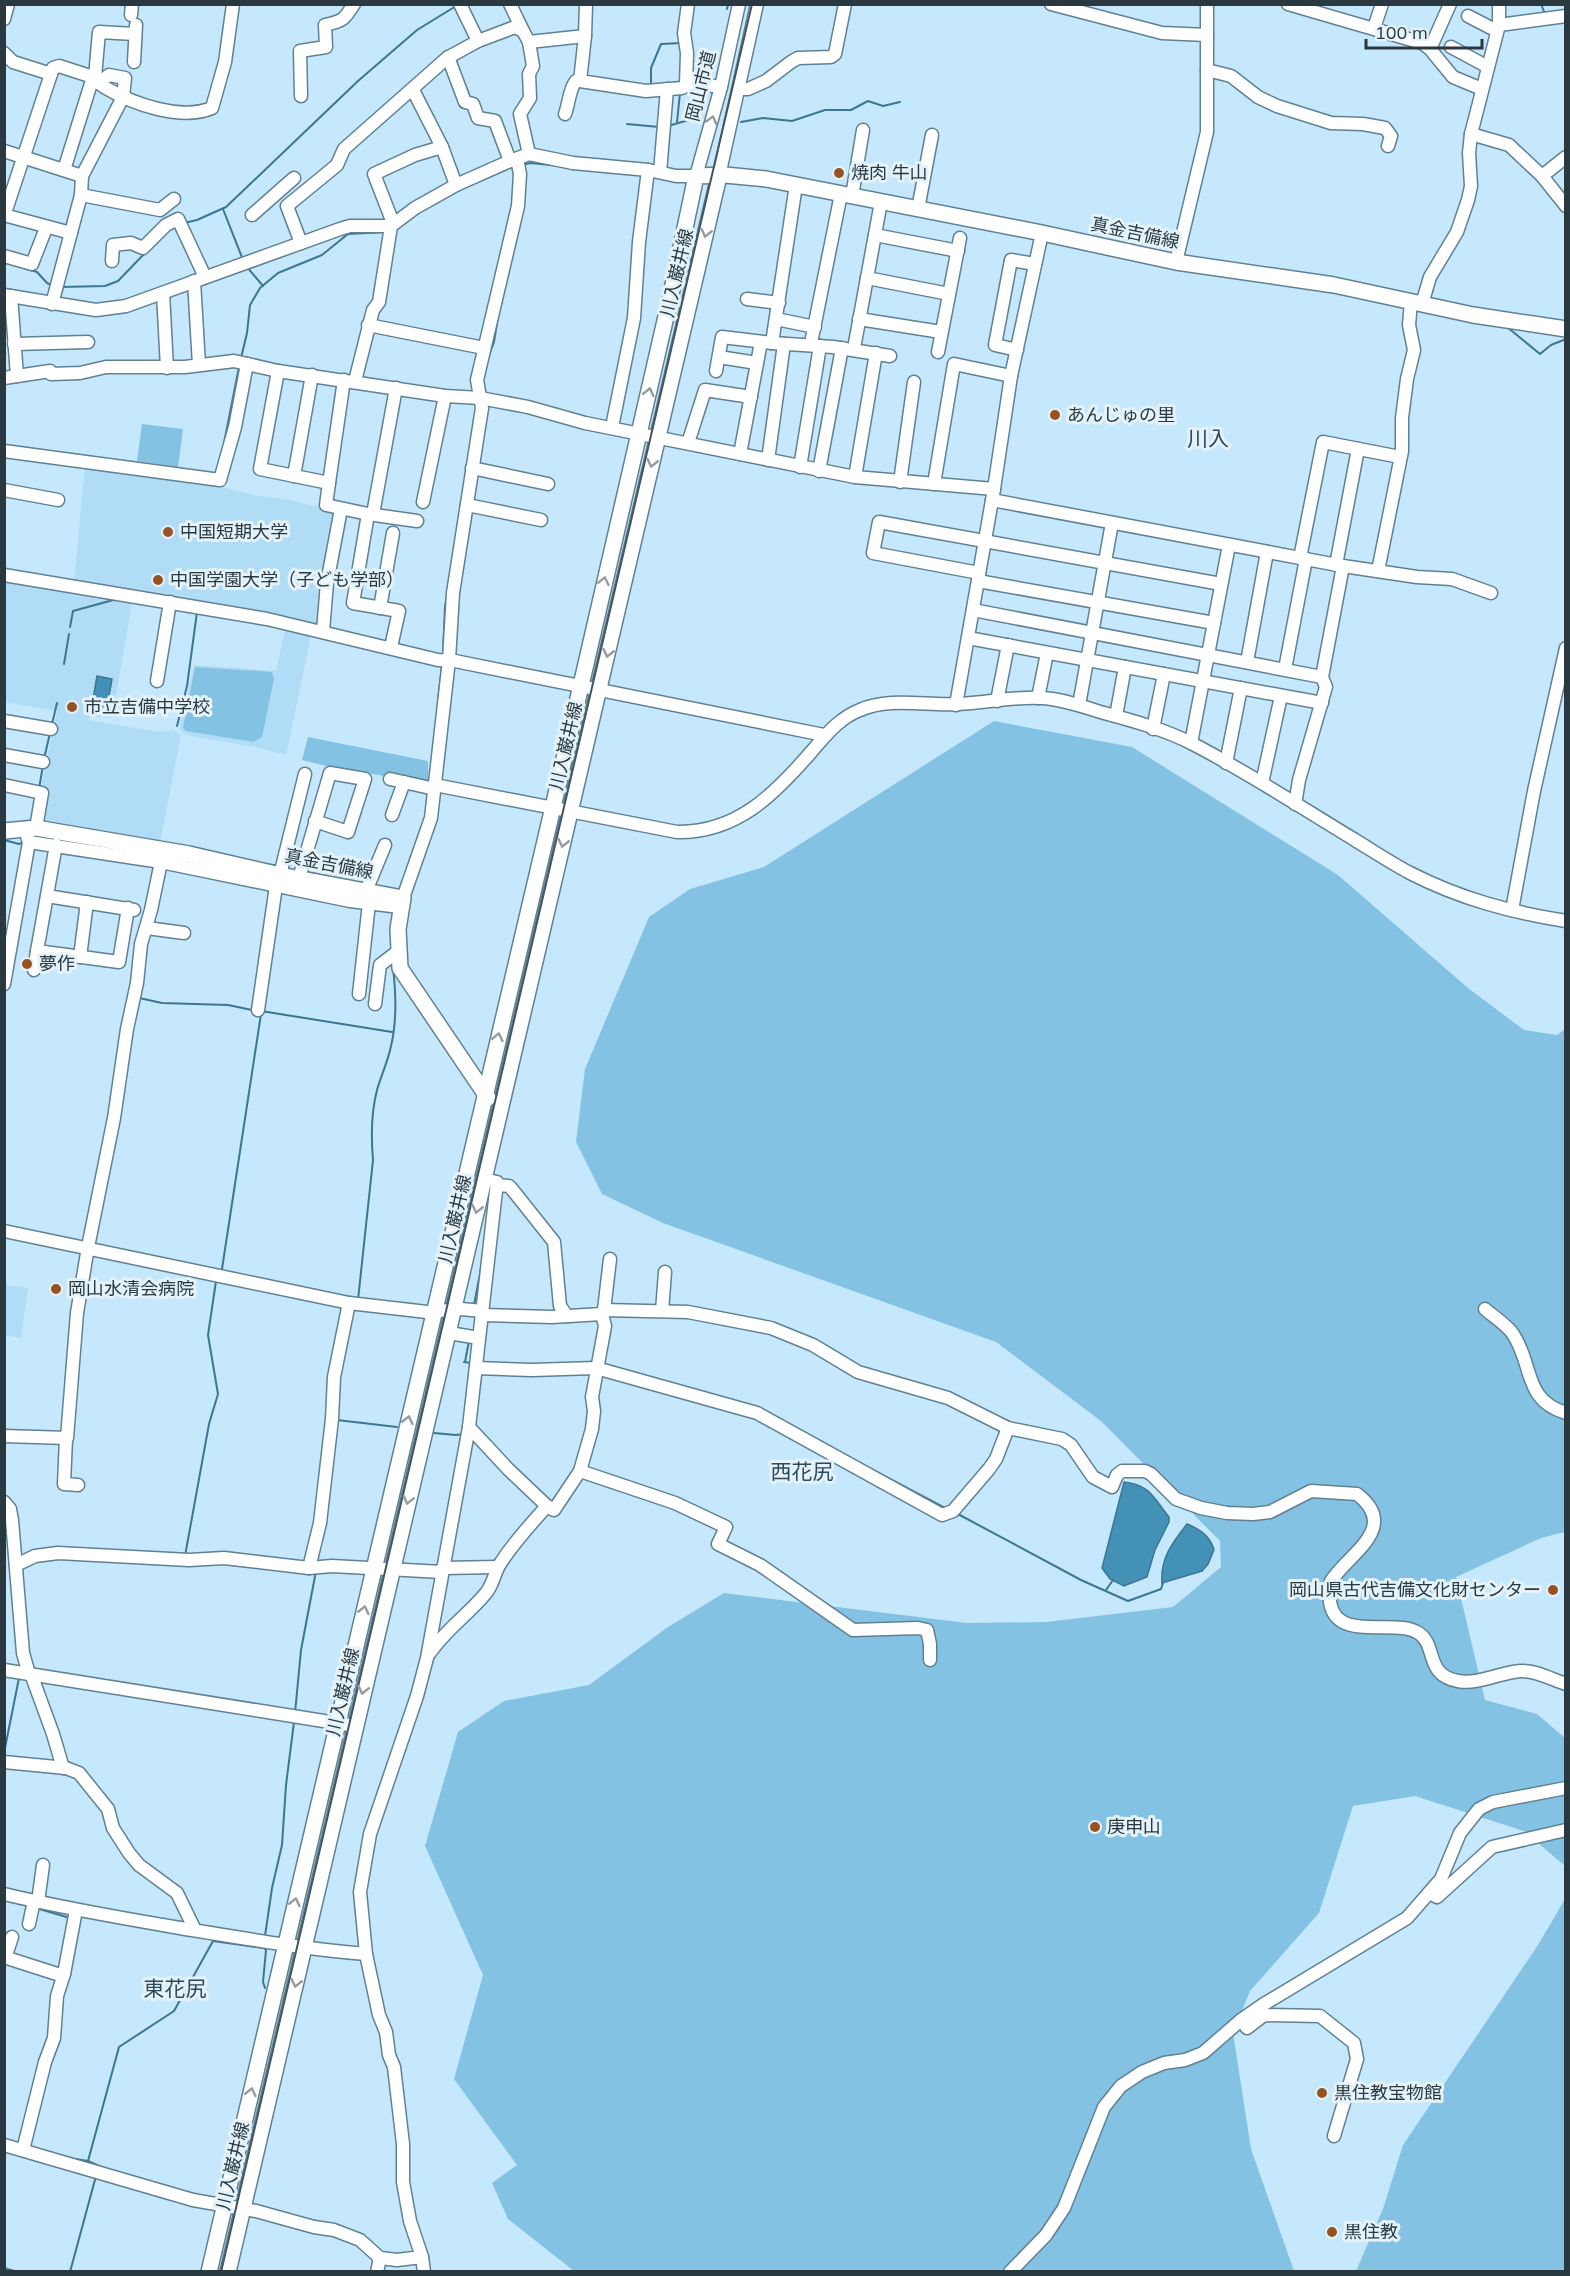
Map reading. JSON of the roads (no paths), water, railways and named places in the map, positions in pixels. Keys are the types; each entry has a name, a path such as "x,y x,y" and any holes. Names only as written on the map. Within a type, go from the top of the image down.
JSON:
{"main road":[{"name":"真金吉備線","path":"696,176 766,180 796,189 880,206 918,209 1041,237 1176,262 1334,285 1413,305 1566,329"},
{"name":"川入巌井線","path":"209,2271 640,433 696,176"},
{"name":"川入巌井線","path":"228,2271 391,1569 454,1310 490,1182 501,1111 718,176"},
{"name":"真金吉備線","path":"4,831 31,832 189,854 278,879 300,873 368,896 402,902"},
{"path":"402,902 394,954 399,969 484,1094 501,1111"}],"street":[{"path":"4,19 8,4"},
{"path":"71,233 5,216 9,192 25,158 53,68 59,66 95,79 123,97 146,104 158,111 177,113 212,108 225,62 233,4"},
{"path":"301,96 300,51 326,47 325,25 347,18 354,4"},
{"path":"510,4 526,37 532,66 530,98 520,114 530,154"},
{"path":"580,81 586,4"},
{"path":"612,427 634,318 639,242 651,173 679,88 687,53 684,33 688,4"},
{"name":"岡山市道","path":"696,176 721,87 739,4"},
{"name":"岡山市道","path":"718,176 757,4"},
{"path":"739,89 748,89 766,81 798,58 831,57 835,54 845,4"},
{"path":"1051,4 1162,33 1207,35"},
{"path":"1176,262 1207,132 1207,4"},
{"path":"1288,4 1336,10 1374,28 1422,43 1430,49 1453,77 1482,89"},
{"path":"1374,28 1382,4"},
{"path":"1430,49 1450,4"},
{"path":"1378,571 1400,457 1407,379 1414,350 1409,325 1413,305 1463,219 1471,186 1469,153 1472,134 1498,28 1499,4"},
{"path":"460,5 478,41"},
{"path":"1468,16 1498,28 1566,16"},
{"path":"64,170 95,79 99,32 134,20 134,62"},
{"path":"301,243 287,206 337,165 344,149 448,57 478,41 515,27 526,37 585,36"},
{"path":"1450,47 1488,67"},
{"path":"402,902 432,818 432,787 453,593 482,408 477,380 515,221 520,174 495,121 478,118 473,104 465,102 448,57"},
{"path":"8,62 51,74"},
{"path":"1208,70 1231,76 1258,97 1277,106 1331,123 1363,124 1385,128 1391,136 1388,146"},
{"path":"52,304 81,195 82,176 123,97 125,78 109,75 95,79"},
{"path":"565,114 570,102 572,85 576,81 646,91 679,88 691,83 721,87"},
{"path":"412,90 442,147 456,185"},
{"path":"800,467 816,337 843,197 863,130"},
{"path":"1472,134 1509,145 1542,177 1566,206"},
{"path":"918,209 932,135"},
{"path":"417,521 326,505 350,380 373,310 380,302 391,229 374,174 415,155 442,147"},
{"path":"4,151 82,176"},
{"path":"696,176 676,176 573,163 530,154 456,185 391,229 350,226 126,306 96,310 8,295 14,344 10,377 50,371 51,374 80,373 106,367 167,368 234,361 278,371 445,396 480,398 528,407 585,423 658,436 819,471 855,477 934,484 993,494 1112,523 1303,559 1378,571 1452,579 1491,593"},
{"path":"1542,177 1566,157"},
{"path":"252,215 294,178"},
{"path":"282,188 290,203"},
{"path":"768,460 772,343 796,189"},
{"path":"81,195 160,210 174,199"},
{"path":"855,343 880,206"},
{"path":"112,261 112,244 130,243 142,248 166,225 178,219 199,279 199,365"},
{"path":"4,256 32,264 46,228"},
{"path":"875,235 959,244 938,352"},
{"path":"956,705 1011,376 1041,237"},
{"path":"1017,350 995,345 1011,260 1035,264"},
{"path":"867,278 949,294"},
{"path":"164,293 167,368"},
{"path":"747,299 779,303"},
{"path":"776,319 842,348 890,356"},
{"path":"859,319 941,332"},
{"path":"368,325 484,348"},
{"path":"716,371 722,337 772,343 816,337"},
{"path":"14,344 88,342"},
{"path":"740,454 757,363 772,343"},
{"path":"819,471 842,348"},
{"path":"855,477 876,353"},
{"path":"719,357 757,363"},
{"path":"4,451 220,480 235,427 247,364"},
{"path":"934,484 954,364 1011,376"},
{"path":"278,371 260,469 329,483"},
{"path":"294,476 312,375"},
{"path":"900,482 914,382"},
{"path":"391,647 399,611 353,603 396,388"},
{"path":"688,443 705,390 751,397"},
{"path":"423,502 445,396"},
{"path":"1285,669 1323,442 1400,457"},
{"path":"1295,804 1299,780 1326,687 1322,677 1358,449"},
{"path":"472,468 548,484"},
{"path":"4,490 58,500"},
{"path":"467,505 541,520"},
{"path":"323,631 327,583 341,509"},
{"path":"1214,623 1098,603 873,553 879,522 1221,584"},
{"path":"1079,705 1112,523"},
{"path":"380,608 393,533"},
{"path":"1191,743 1228,545"},
{"path":"1247,662 1267,552"},
{"path":"4,575 169,605 267,619 445,660 824,735"},
{"path":"157,681 169,605"},
{"path":"973,610 1322,677"},
{"path":"968,638 1322,703"},
{"path":"997,701 1008,645"},
{"path":"1512,910 1536,780 1566,648"},
{"path":"1038,698 1047,653"},
{"path":"1116,716 1125,667"},
{"path":"1153,729 1164,674"},
{"path":"1226,763 1241,688"},
{"path":"1262,783 1281,696"},
{"path":"390,779 553,807 677,832 710,830 741,816 766,799 785,781 824,735 847,717 871,706 884,704 956,705 1038,698 1079,705 1191,743 1409,872 1454,893 1491,906 1566,921"},
{"path":"4,722 51,729"},
{"path":"4,755 43,762"},
{"path":"300,873 315,821 330,773 365,779 348,832 315,821"},
{"path":"258,1010 278,879 305,774"},
{"path":"392,815 404,782"},
{"path":"4,785 42,793 8,936 5,981"},
{"path":"31,832 56,845 160,865 278,879 368,896"},
{"path":"34,970 56,845"},
{"path":"359,994 368,896 385,845"},
{"path":"78,1485 64,1484 77,1313 114,1118 141,944 147,928 160,865"},
{"path":"37,951 119,962 132,909 47,896"},
{"path":"80,957 87,902"},
{"path":"147,928 184,933"},
{"path":"375,1004 380,965 394,954"},
{"path":"362,975 379,976"},
{"path":"424,2271 422,2257 410,2221 403,2182 403,2144 394,2067 388,2055 386,2032 377,2007 366,1954 360,1892 370,1834 417,1696 427,1658 468,1426 482,1313 490,1182 509,1186 554,1242 561,1306 567,1316"},
{"path":"4,1230 353,1304 434,1311 567,1316 603,1312 698,1313 771,1328 813,1345 858,1372 948,1398 1008,1428 1062,1439 1071,1445 1093,1477 1112,1488 1117,1475 1122,1470 1145,1471 1176,1499 1201,1508 1227,1513 1262,1514 1311,1491 1357,1494 1370,1508 1374,1521 1372,1532 1366,1543 1331,1581 1332,1607 1339,1618 1354,1627 1364,1629 1400,1628 1416,1631 1427,1642 1431,1659 1437,1670 1448,1678 1460,1682 1526,1671 1566,1684"},
{"path":"468,1426 508,1469 554,1510 580,1471 592,1428 594,1411 592,1397 605,1326 603,1312 610,1258"},
{"path":"662,1311 665,1272"},
{"path":"312,1567 320,1523 332,1419 334,1377 353,1304"},
{"path":"1485,1309 1512,1332 1525,1354 1532,1384 1541,1400 1551,1408 1566,1413"},
{"path":"449,1333 479,1338"},
{"path":"476,1364 532,1370 597,1366 757,1413 942,1515 951,1512 989,1469 996,1459 1008,1428"},
{"path":"4,1436 66,1438"},
{"path":"580,1471 675,1503 726,1527 718,1544 759,1565 853,1630 918,1628 927,1630 930,1660"},
{"path":"4,1502 10,1509 12,1520 13,1566 25,1673 63,1765"},
{"path":"427,1658 442,1636 485,1594 495,1580 497,1567 514,1543 547,1506"},
{"path":"13,1566 35,1556 58,1552 84,1556 142,1556 189,1560 224,1558 312,1567 442,1570 497,1567"},
{"path":"4,1670 355,1726"},
{"path":"4,1762 63,1765 84,1777 108,1809 112,1828 129,1853 139,1865 177,1893 195,1930"},
{"path":"1010,2271 1046,2235 1064,2208 1104,2107 1121,2086 1142,2072 1164,2063 1185,2060 1203,2053 1241,2020 1302,1980 1407,1918 1441,1879 1460,1833 1479,1809 1493,1802 1566,1788"},
{"path":"1429,1893 1437,1897 1492,1847 1566,1830"},
{"path":"28,1924 43,1865"},
{"path":"4,1894 34,1905 304,1948 366,1954"},
{"path":"23,2147 54,2038 57,1996 64,1974 76,1910"},
{"path":"12,1937 5,1958 57,1974 64,1974"},
{"path":"1241,2020 1247,2028 1264,2015 1320,2016 1354,2043 1357,2059 1334,2136"},
{"path":"4,2145 23,2147 151,2188 334,2230 360,2240 380,2258 397,2260 422,2257"},
{"path":"377,2271 380,2258"}],"waterway":[{"path":"727,9 728,4"},
{"path":"1541,4 1545,14"},
{"path":"184,223 197,220 226,207 358,81 417,30 456,6"},
{"path":"651,86 651,68 661,44 682,43"},
{"path":"677,122 680,93"},
{"path":"741,122 763,118 792,121 825,110 851,110 868,101 883,106 900,102"},
{"path":"668,126 699,117"},
{"path":"627,124 659,127"},
{"path":"522,165 530,163 561,166"},
{"path":"223,209 243,260"},
{"path":"241,358 250,305 260,288 278,273 322,255 348,234 386,232"},
{"path":"60,287 105,286 118,281 146,252"},
{"path":"4,262 37,272 52,285"},
{"path":"247,267 263,286"},
{"path":"489,355 494,342 498,317"},
{"path":"1507,327 1540,354 1551,345 1566,339"},
{"path":"224,443 239,367"},
{"path":"465,478 474,424"},
{"path":"443,653 445,607 460,513"},
{"path":"70,627 73,611 117,599"},
{"path":"177,726 187,686 197,612"},
{"path":"64,664 69,634"},
{"path":"438,701 442,665"},
{"path":"52,724 57,703"},
{"path":"44,759 50,733"},
{"path":"39,789 43,765"},
{"path":"35,837 56,840"},
{"path":"4,840 19,844 24,842"},
{"path":"255,862 279,866"},
{"path":"305,872 317,874"},
{"path":"358,1300 373,1160 374,1107 377,1090 390,1052 394,1027 393,968"},
{"path":"139,998 162,1003 228,1005 252,1010"},
{"path":"261,1011 392,1032"},
{"path":"222,1269 261,1014"},
{"path":"474,1305 483,1258"},
{"path":"185,1556 209,1424 218,1394 208,1335 216,1281"},
{"path":"465,1362 469,1341"},
{"path":"464,1362 472,1363"},
{"path":"337,1420 397,1427"},
{"path":"434,1433 464,1434"},
{"path":"871,1469 945,1508"},
{"path":"956,1513 1081,1580 1128,1601 1161,1589 1163,1583"},
{"path":"295,1713 301,1650 316,1571"},
{"path":"1106,1590 1113,1580"},
{"path":"4,1753 19,1678"},
{"path":"265,1936 272,1888 282,1845 286,1785 294,1722"},
{"path":"4,1900 28,1906"},
{"path":"36,1908 70,1918"},
{"path":"203,1926 214,1927 214,1929"},
{"path":"213,1938 213,1941 264,1948 266,1950 263,1982 265,1988"},
{"path":"88,2161 119,2047 174,2011 213,1941"},
{"path":"69,2158 88,2161 106,2169"},
{"path":"70,2272 96,2176"},
{"path":"187,2192 202,2196"},
{"path":"4,2268 18,2272"}],"railway":[{"path":"221,2272 752,4"}],"place":[{"name":"焼肉 牛山","path":"839,173"},
{"name":"あんじゅの里","path":"1055,415"},
{"name":"中国短期大学","path":"168,532"},
{"name":"中国学園大学（子ども学部）","path":"158,580"},
{"name":"市立吉備中学校","path":"72,707"},
{"name":"夢作","path":"27,964"},
{"name":"岡山水清会病院","path":"56,1289"},
{"name":"岡山県古代吉備文化財センター","path":"1553,1590"},
{"name":"庚申山","path":"1095,1827"},
{"name":"黒住教宝物館","path":"1322,2093"},
{"name":"黒住教","path":"1332,2232"}],"district":[{"name":"川入","path":"1208,439"},
{"name":"西花尻","path":"802,1472"},
{"name":"東花尻","path":"175,1989"}]}
